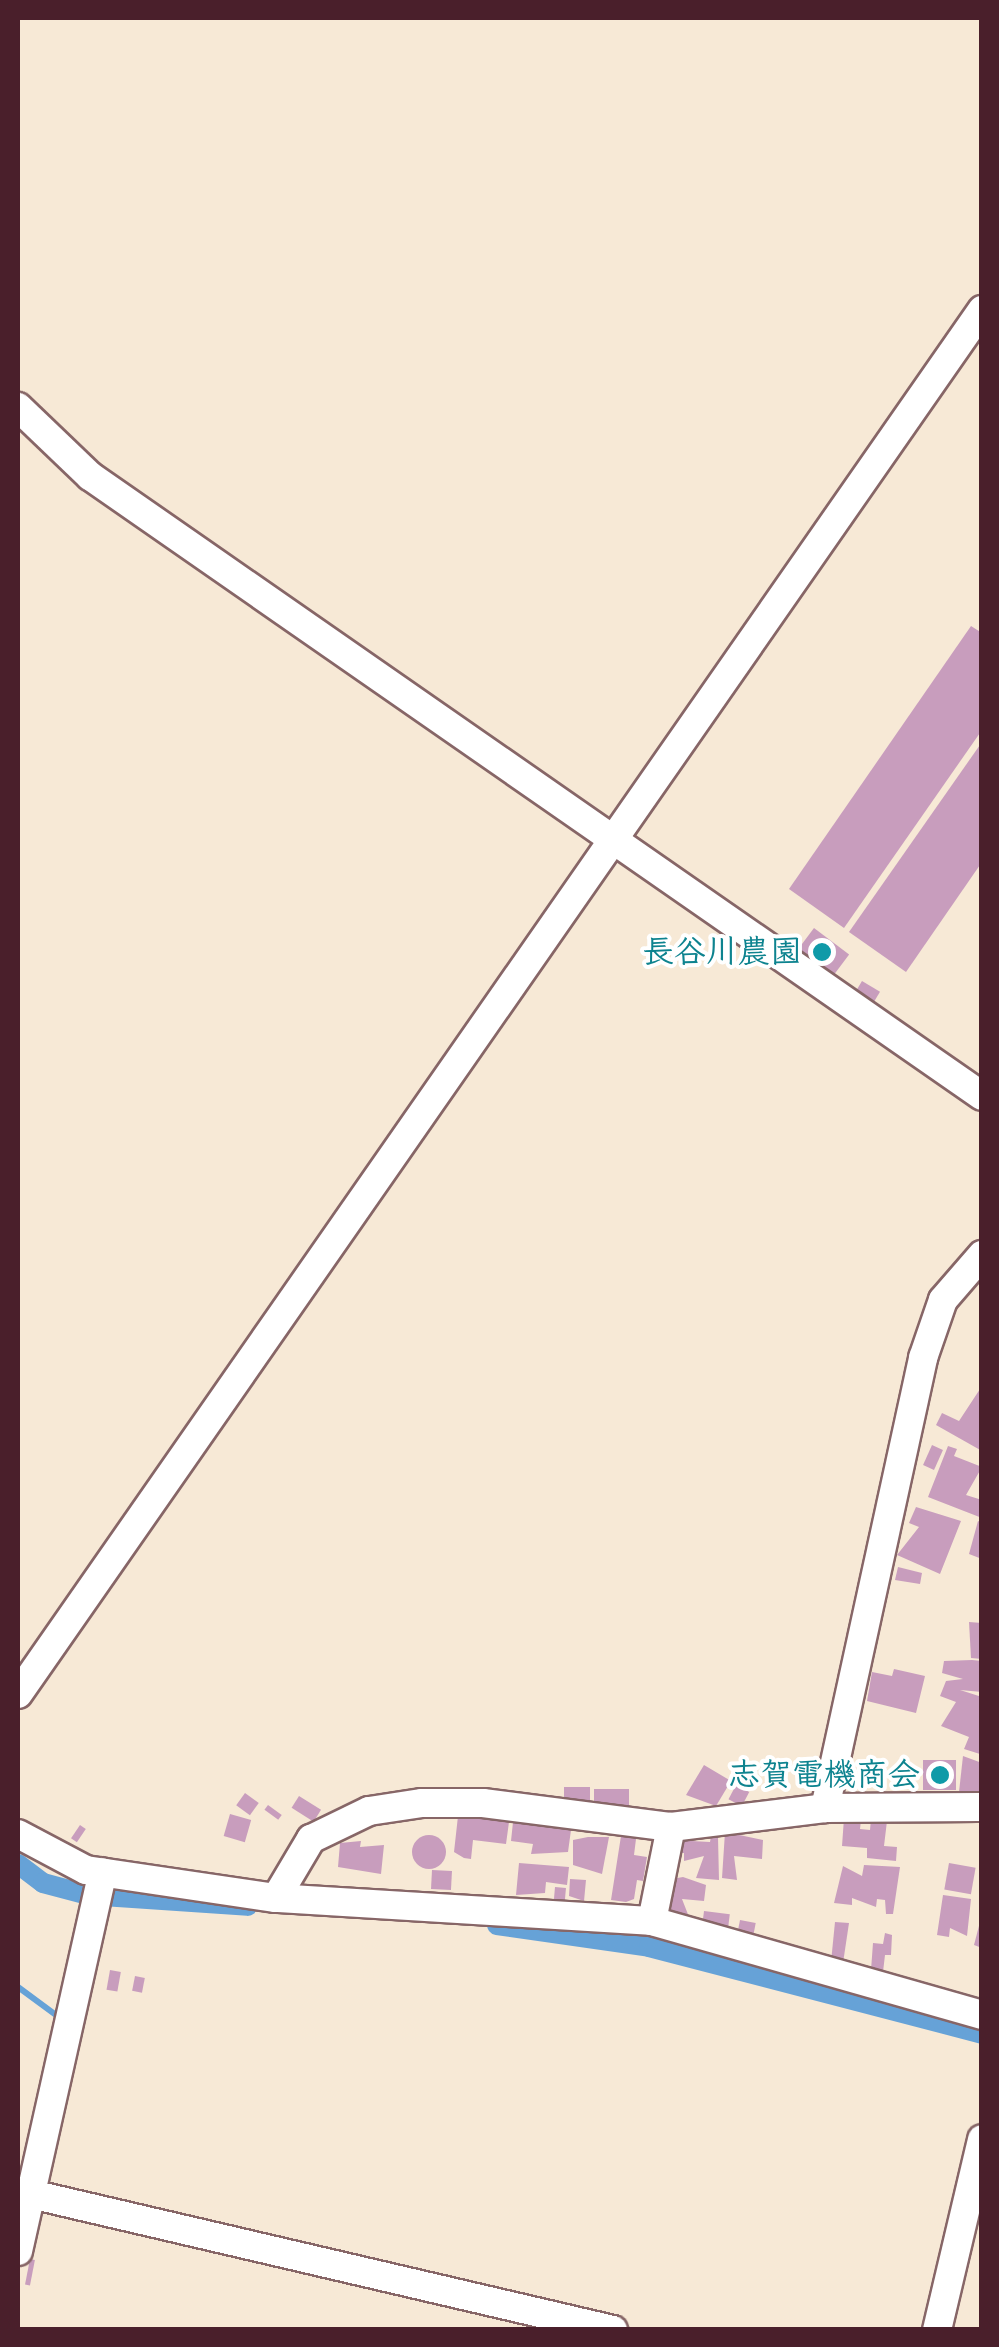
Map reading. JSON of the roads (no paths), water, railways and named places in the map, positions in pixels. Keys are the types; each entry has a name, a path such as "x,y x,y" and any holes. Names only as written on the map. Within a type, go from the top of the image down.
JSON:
{"street":[{"path":"18,1694 982,310"},
{"path":"18,407 90,476 982,1096"},
{"path":"825,1808 923,1358 944,1300 982,1255"},
{"path":"276,1898 311,1839 369,1812 483,1802 671,1827 825,1808 982,1807"},
{"path":"652,1921 671,1827"},
{"path":"18,1834 66,1864 276,1898 652,1921 982,2015"},
{"path":"18,2251 24,2192 102,1872"},
{"path":"937,2330 982,2139"},
{"path":"24,2192 613,2330"}],"waterway":[{"path":"18,1864 43,1883 88,1895 248,1906"},
{"path":"497,1925 649,1947 982,2034"},
{"path":"18,1987 60,2018"}],"place":[{"name":"長谷川農園","path":"822,952"},
{"name":"志賀電機商会","path":"940,1775"}]}
